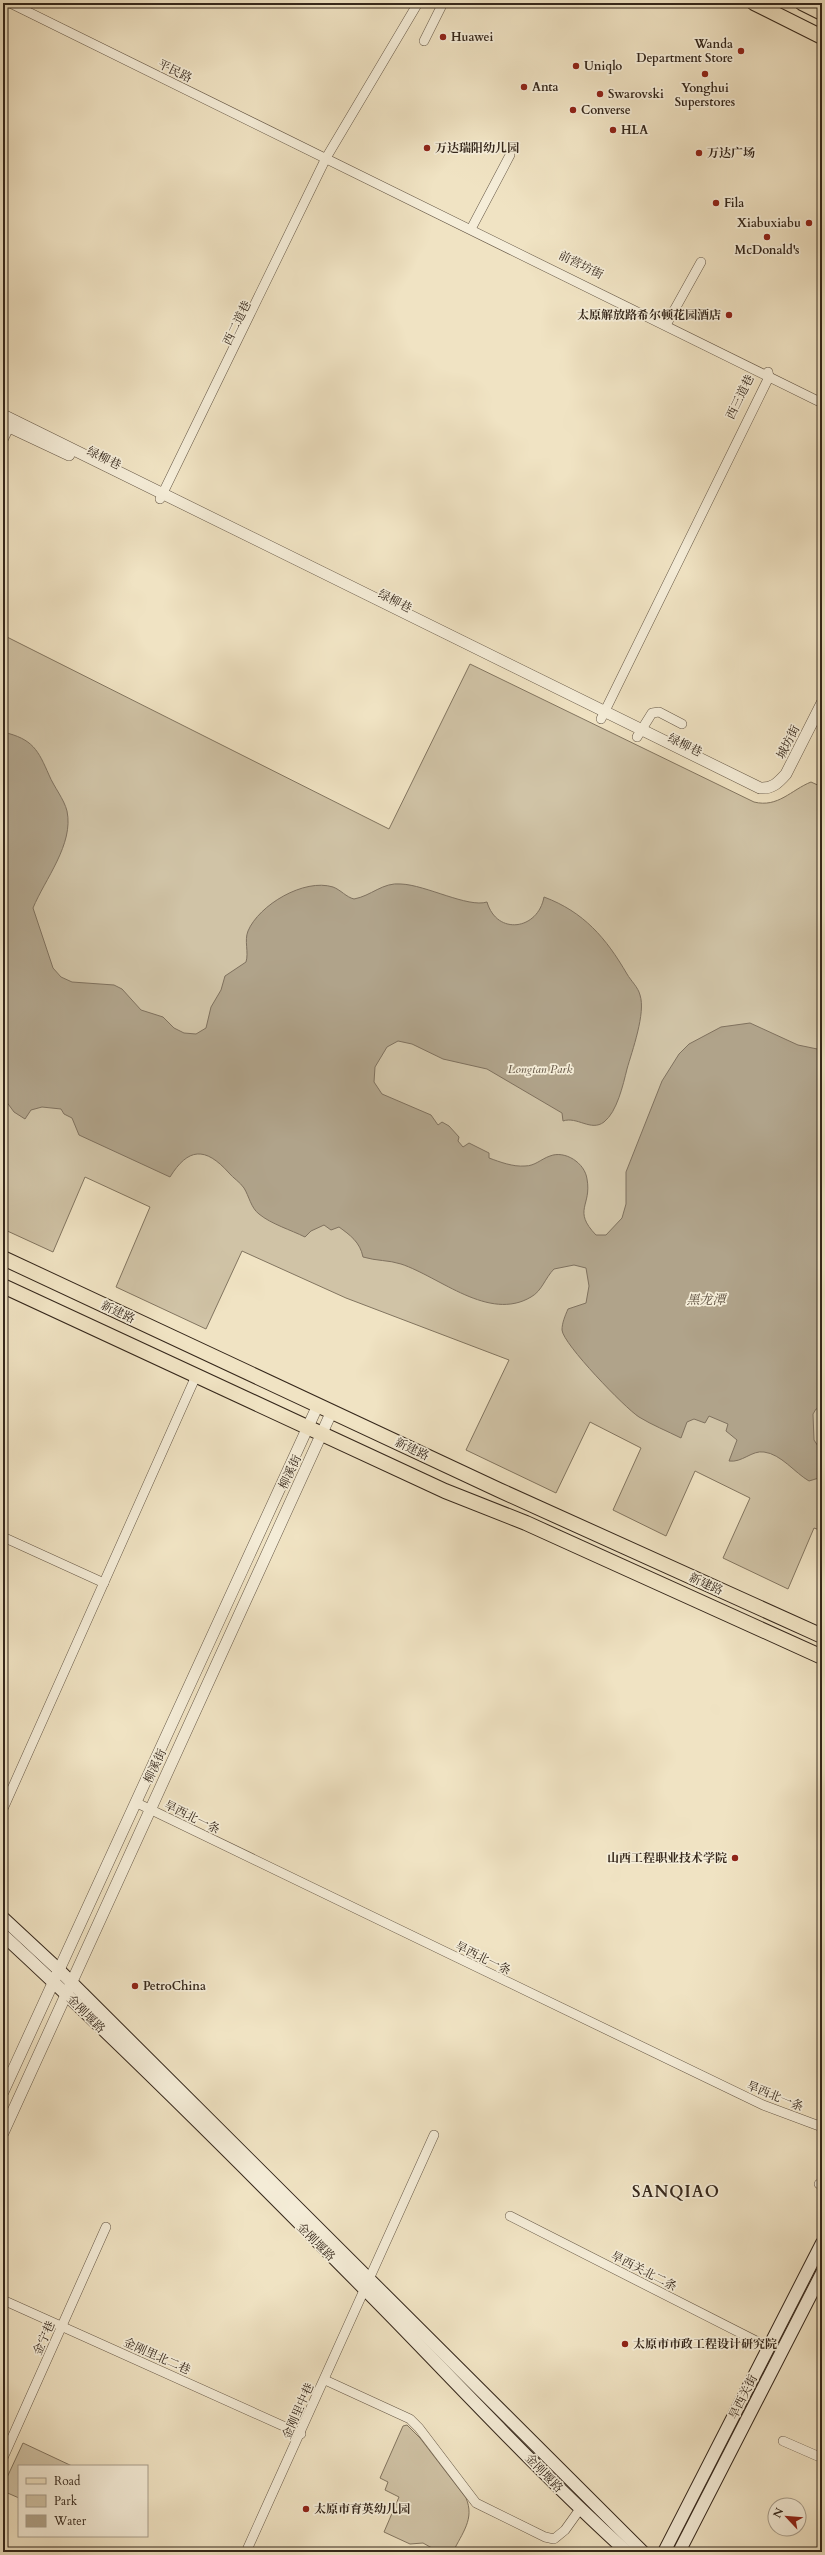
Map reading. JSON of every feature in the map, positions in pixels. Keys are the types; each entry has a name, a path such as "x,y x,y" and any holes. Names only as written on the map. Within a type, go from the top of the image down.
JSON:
{"main road":[{"path":"754,3 822,38"},
{"path":"802,3 822,13"},
{"name":"新建路","path":"3,1258 492,1487 822,1636"},
{"name":"新建路","path":"3,1286 445,1491 526,1523 822,1657"},
{"path":"3,1918 59,1970 370,2278 643,2552"},
{"name":"金刚堰路","path":"3,1935 54,1982 364,2290 580,2509 627,2552"},
{"name":"旱西关街","path":"664,2552 822,2243"},
{"name":"旱西关街","path":"679,2552 822,2272"}],"street":[{"name":"平民路","path":"10,3 328,158"},
{"name":"平民路","path":"23,3 328,158"},
{"name":"西二道巷","path":"163,497 328,158 418,3"},
{"path":"424,41 443,3"},
{"path":"472,227 510,155"},
{"name":"前营坊街","path":"328,158 667,323 822,403"},
{"path":"667,323 701,262"},
{"name":"前营坊街","path":"767,374 822,398"},
{"name":"西三道巷","path":"601,715 767,374"},
{"path":"3,440 7,421"},
{"name":"绿柳巷","path":"7,421 601,715 760,788 773,790"},
{"name":"城坊街","path":"773,790 789,769 822,703"},
{"path":"639,733 652,712 659,712 682,724"},
{"name":"城坊街","path":"773,790 792,776 822,715"},
{"path":"3,1809 196,1376"},
{"name":"柳溪街","path":"3,2092 137,1803 318,1405"},
{"name":"柳溪街","path":"3,2133 70,1981 332,1411"},
{"path":"3,1537 104,1582"},
{"name":"旱西北一条","path":"137,1803 763,2105 822,2127"},
{"name":"金刚里中巷","path":"246,2552 301,2434 434,2135"},
{"name":"旱西关北二条","path":"510,2216 768,2347"},
{"name":"金宁巷","path":"3,2458 106,2227"},
{"name":"金刚里北二巷","path":"3,2300 301,2434"},
{"path":"325,2380 410,2420 419,2428 480,2507 545,2537 554,2539 565,2530 580,2509"},
{"path":"783,2441 822,2458"}],"green space":[{"name":"Longtan Park","path":"3,635 389,829 470,664 754,802 770,803 811,782 822,787 822,1531 814,1528 788,1589 723,1558 750,1498 695,1471 666,1536 613,1510 641,1448 590,1422 556,1493 466,1450 509,1360 346,1298 242,1251 206,1329 116,1287 150,1207 85,1177 53,1252 3,1229"},
{"path":"407,2425 420,2438 466,2498 469,2513 468,2519 453,2552 439,2552 423,2543 410,2544 384,2532 399,2497 385,2490 388,2482 380,2478 403,2426"},
{"path":"23,2443 70,2465 18,2465 18,2498 3,2491 3,2486"}],"water":[{"name":"黑龙潭","path":"3,732 28,742 38,752 51,780 64,802 67,811 68,823 62,849 33,908 53,968 61,977 72,982 114,985 122,989 141,1010 163,1017 174,1028 184,1033 196,1034 206,1028 211,1007 221,990 225,976 246,962 247,935 254,921 272,903 296,890 309,886 321,885 333,887 348,897 354,899 388,885 411,885 469,902 487,902 492,913 499,920 508,924 517,925 526,922 534,916 540,908 544,897 571,910 582,918 593,928 611,949 638,989 641,1003 638,1032 621,1090 613,1112 604,1122 599,1125 589,1125 573,1120 563,1121 562,1113 487,1069 443,1059 412,1044 398,1041 387,1047 375,1067 374,1082 382,1094 431,1115 438,1125 442,1122 449,1126 459,1137 458,1141 463,1147 469,1143 489,1153 489,1158 516,1166 529,1166 547,1157 556,1155 568,1156 573,1159 582,1168 587,1179 588,1188 584,1208 585,1220 596,1235 606,1235 622,1218 626,1204 626,1172 662,1081 679,1054 689,1044 721,1027 750,1023 798,1045 822,1050 822,1408 816,1409 813,1414 814,1440 822,1452 822,1477 809,1481 782,1460 770,1453 760,1452 738,1460 729,1461 737,1440 726,1431 728,1424 709,1416 705,1423 694,1419 687,1422 681,1438 644,1420 632,1411 583,1361 572,1348 562,1330 563,1322 568,1309 586,1303 589,1286 586,1268 574,1265 554,1269 535,1294 515,1303 498,1304 482,1301 465,1295 401,1264 363,1257 357,1243 351,1236 339,1227 331,1230 324,1225 311,1231 305,1237 269,1221 256,1211 241,1184 220,1164 205,1155 197,1154 183,1160 170,1177 79,1135 72,1118 64,1114 61,1109 42,1107 31,1110 25,1119 14,1112 3,1097"}],"place":[{"name":"Huawei","path":"443,37"},
{"name":"Wanda Department Store","path":"741,51"},
{"name":"Uniqlo","path":"576,66"},
{"name":"Yonghui Superstores","path":"705,74"},
{"name":"Anta","path":"524,87"},
{"name":"Swarovski","path":"600,94"},
{"name":"Converse","path":"573,110"},
{"name":"HLA","path":"613,130"},
{"name":"万达瑞阳幼儿园","path":"427,148"},
{"name":"万达广场","path":"699,153"},
{"name":"Fila","path":"716,203"},
{"name":"Xiabuxiabu","path":"809,223"},
{"name":"McDonald's","path":"767,237"},
{"name":"太原解放路希尔顿花园酒店","path":"729,315"},
{"name":"山西工程职业技术学院","path":"735,1858"},
{"name":"PetroChina","path":"135,1986"},
{"name":"太原市市政工程设计研究院","path":"625,2344"},
{"name":"太原市育英幼儿园","path":"306,2509"}],"district":[{"name":"SANQIAO","path":"676,2191"}]}
